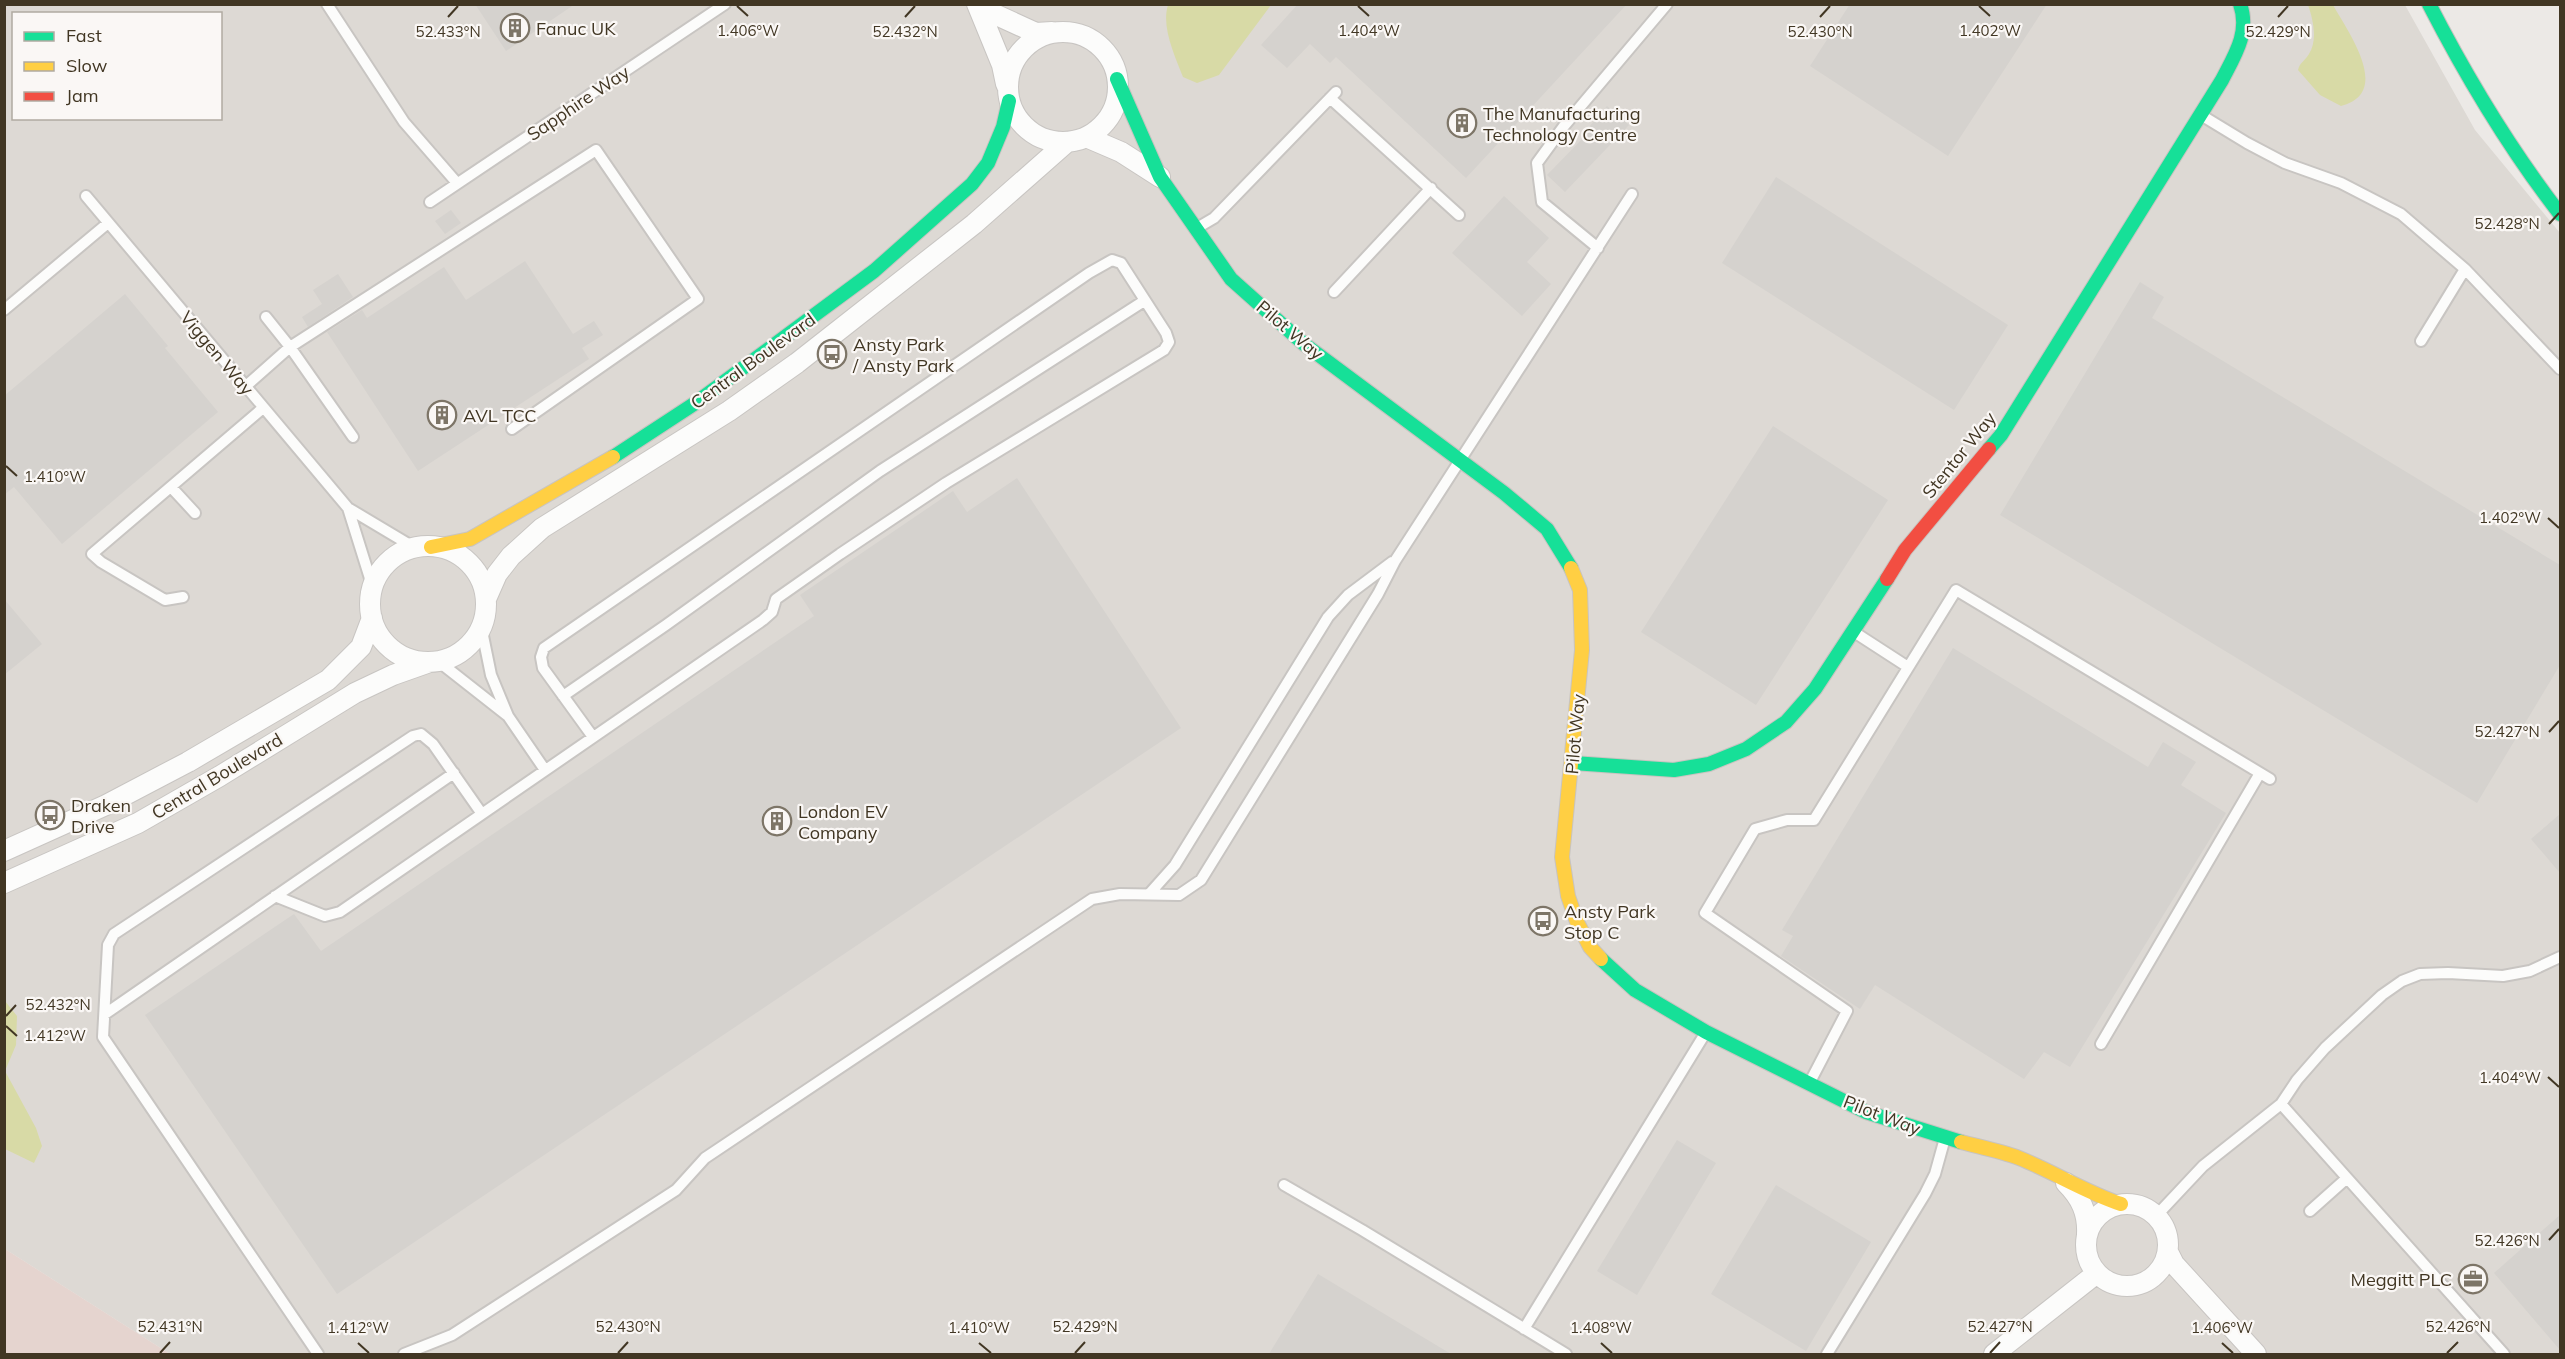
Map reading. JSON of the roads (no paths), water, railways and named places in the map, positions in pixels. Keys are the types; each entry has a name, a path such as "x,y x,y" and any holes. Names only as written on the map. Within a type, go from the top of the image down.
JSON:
{"street":[{"name":"Stentor Way","path":"1573,763 1674,770 1708,764 1746,749 1786,722 1815,688 1905,550 2001,435 2201,115 2243,38 2244,12 2240,4"},
{"path":"2428,4 2478,99 2560,214"},
{"path":"978,6 1036,33 1077,34 1092,40 1104,51 1113,64 1117,79 1117,96 1112,112 1101,126 1076,140 1051,141 1035,135 1022,124 1008,97 1002,66 978,6"},
{"path":"1008,97 1009,74 1017,56 1029,43 1044,35 1061,32"},
{"name":"Pilot Way","path":"1117,79 1160,177 1231,279 1304,344 1504,493 1547,530 1568,560 1580,590 1582,650 1573,763 1562,856 1568,896 1577,922 1590,947 1609,968 1635,990 1706,1032 1866,1112 1945,1138 2017,1157 2056,1174 2092,1194 2121,1204"},
{"name":"Central Boulevard","path":"423,547 470,539 619,453 697,402 874,271 972,184 988,163 1003,127 1008,97"},
{"name":"Central Boulevard","path":"486,599 497,574 504,565 542,528 729,411 797,363 974,224 1076,140"},
{"name":"Pilot Way","path":"1076,140 1121,152 1160,177"},
{"path":"423,547 446,549 469,563 478,575 486,599 486,613 481,626 465,648 452,656 433,662 405,658 392,649 378,633 370,604 373,588 382,570 402,552 423,547"},
{"name":"Central Boulevard","path":"4,850 105,805 188,762 328,680 361,646 372,618"},
{"name":"Central Boulevard","path":"4,883 138,823 220,776 355,693 393,675 433,662"},
{"name":"Pilot Way","path":"2056,1174 2075,1192 2082,1205 2087,1218 2087,1234"},
{"path":"2121,1204 2135,1204 2148,1208 2157,1215 2168,1237 2168,1252 2160,1270 2149,1280 2132,1286 2106,1281 2089,1261 2086,1248 2087,1234 2092,1222 2102,1211 2121,1204"},
{"path":"2168,1252 2174,1264 2256,1354"},
{"path":"1994,1354 2097,1273"},
{"path":"2149,1280 2181,1286 2210,1304"}],"lane":[{"path":"327,4 404,122 458,183"},
{"name":"Sapphire Way","path":"430,202 725,4"},
{"path":"1598,248 1542,202 1537,163 1564,126 1667,4"},
{"path":"1196,228 1214,218 1333,95 1459,215"},
{"path":"2201,115 2285,163 2341,183 2401,214 2465,269 2560,369"},
{"path":"246,386 290,347 596,150 698,299 512,429"},
{"path":"1334,292 1431,188"},
{"path":"404,1354 452,1335 676,1190 705,1158 1092,899 1120,894 1179,895 1200,880 1378,594 1395,561 1632,194"},
{"name":"Viggen Way","path":"86,196 348,508 423,547"},
{"path":"4,310 108,223"},
{"path":"275,896 325,916 332,915 482,814 763,620 772,612 776,598 840,554 946,483 1164,350 1169,342 1166,333 1121,263 1112,260 1089,273 544,648 541,657 543,668 593,737"},
{"path":"2421,341 2465,269"},
{"path":"563,696 880,471 1144,301"},
{"path":"266,317 290,347 353,437"},
{"path":"183,597 165,600 101,562 92,554 263,408"},
{"path":"171,487 195,513"},
{"name":"Viggen Way","path":"348,508 373,588"},
{"path":"1150,893 1174,864 1328,617 1348,596 1395,561"},
{"path":"1809,1084 1847,1011 1705,913 1755,829 1787,820 1814,820 1956,590 2265,776 2101,1044"},
{"path":"481,626 491,675 508,716 545,770"},
{"path":"1851,631 1908,667"},
{"path":"433,662 508,716"},
{"path":"318,1354 104,1037 108,945 114,934 413,736 421,734 428,737 482,814"},
{"path":"105,1014 454,773"},
{"path":"2157,1215 2204,1166 2281,1104 2297,1080 2325,1048 2382,995 2402,981 2420,974 2503,976 2530,971 2560,957"},
{"path":"1524,1329 1706,1032"},
{"path":"2281,1104 2504,1354"},
{"path":"1827,1354 1925,1194 1935,1174 1945,1138"},
{"path":"2310,1211 2347,1178"},
{"path":"1284,1185 1566,1354"}],"place":[{"name":"Fanuc UK","path":"515,28"},
{"name":"The Manufacturing Technology Centre","path":"1462,123"},
{"name":"Ansty Park / Ansty Park","path":"832,354"},
{"name":"AVL TCC","path":"442,415"},
{"name":"Draken Drive","path":"50,815"},
{"name":"London EV Company","path":"777,821"},
{"name":"Ansty Park Stop C","path":"1543,921"},
{"name":"Meggitt PLC","path":"2473,1279"}]}
